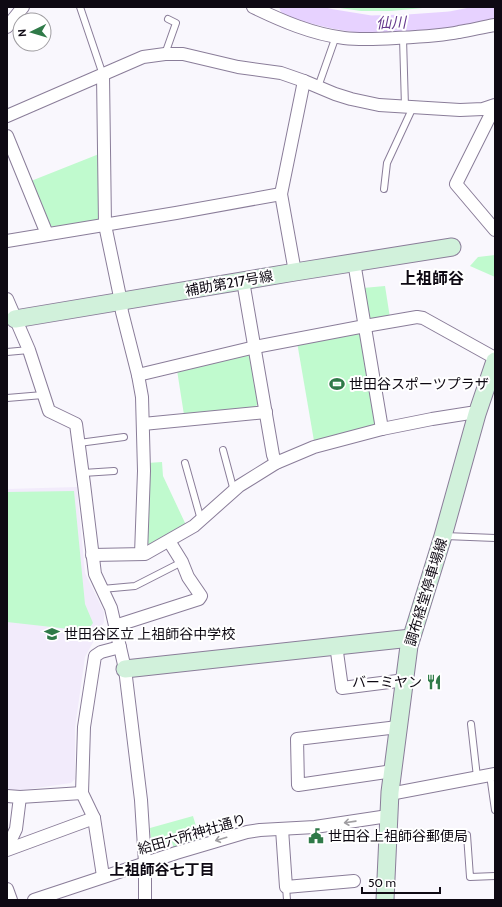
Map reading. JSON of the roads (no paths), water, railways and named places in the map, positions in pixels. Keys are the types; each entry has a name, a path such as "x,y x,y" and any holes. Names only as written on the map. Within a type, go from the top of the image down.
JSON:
{"street":[{"path":"7,27 23,7"},
{"path":"253,7 277,19 302,28 345,38 371,40 458,32 495,25"},
{"path":"7,116 143,57 165,54 183,54 238,67 281,73 335,94 379,105 460,110 494,106"},
{"path":"103,75 105,225 122,312 142,397 144,471 141,554"},
{"path":"295,272 281,194 304,81"},
{"path":"494,106 456,184 495,230"},
{"path":"7,136 47,234"},
{"path":"7,241 281,194"},
{"name":"補助第217号線","path":"11,320 354,262 452,247"},
{"path":"354,262 382,429"},
{"path":"243,281 273,455 276,463"},
{"path":"7,299 11,320 29,350 49,411 76,424 95,574 111,608 126,669 141,800 145,863 145,900"},
{"path":"138,375 255,347 416,317 423,318 494,365"},
{"name":"調布経堂停車場線","path":"385,900 390,792 409,646 494,365"},
{"path":"143,424 266,412"},
{"path":"92,554 145,554 194,526 239,486 276,463 314,447 382,429 432,418 470,413 478,414"},
{"path":"116,626 199,599 201,596 188,577 182,562 169,541"},
{"path":"126,669 411,638"},
{"path":"336,645 342,688 405,680"},
{"path":"103,876 94,818 82,793 84,727 95,656 101,652 120,647"},
{"path":"393,771 298,785 297,739 398,727"},
{"path":"390,792 395,793 493,774"},
{"path":"7,796 20,797 82,793"},
{"path":"7,849 16,829 20,797"},
{"name":"給田六所神社通り","path":"34,900 69,894 103,876 247,832 315,827 388,816"},
{"path":"7,849 94,818"},
{"path":"282,830 286,887 354,881"},
{"path":"7,889 11,900"}],"lane":[{"path":"80,7 103,75"},
{"path":"165,54 176,24 168,19"},
{"path":"318,87 336,36"},
{"path":"384,189 387,163 409,107 403,38"},
{"path":"7,352 29,350"},
{"path":"7,398 43,394"},
{"path":"78,442 124,437"},
{"path":"223,450 234,491"},
{"path":"185,463 201,520"},
{"path":"83,473 114,471"},
{"path":"443,536 495,538"},
{"path":"102,589 135,586 182,562"},
{"path":"471,724 477,777"},
{"path":"493,774 495,810"},
{"path":"388,835 467,836 470,878 495,876"},
{"path":"286,887 287,900"}],"waterway":[{"name":"仙川","path":"289,7 299,11 333,19 370,25 450,21 495,12"}],"place":[{"name":"世田谷スポーツプラザ","path":"337,384"},
{"name":"世田谷区立 上祖師谷中学校","path":"52,634"},
{"name":"バーミヤン","path":"434,682"},
{"name":"世田谷上祖師谷郵便局","path":"316,836"}],"district":[{"name":"上祖師谷","path":"432,278"},
{"name":"上祖師谷七丁目","path":"162,870"}]}
